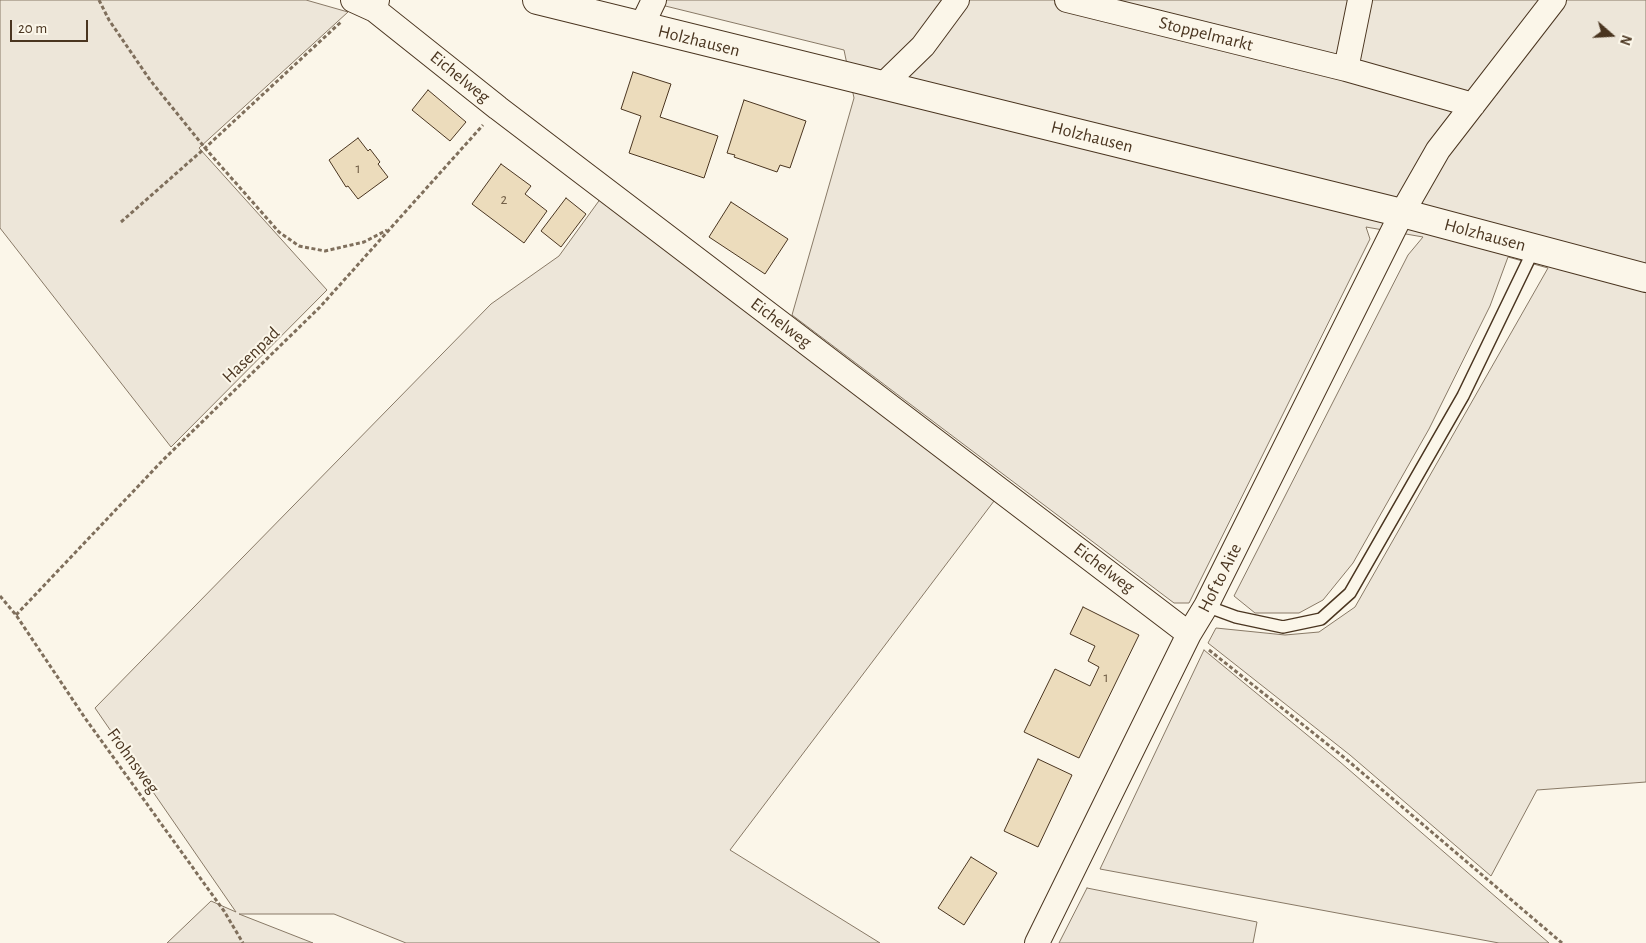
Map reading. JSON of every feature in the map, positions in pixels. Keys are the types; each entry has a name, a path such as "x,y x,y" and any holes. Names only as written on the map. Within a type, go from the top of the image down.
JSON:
{"street":[{"name":"Holzhausen","path":"537,0 1402,213 1646,278"},
{"path":"641,27 654,0"},
{"path":"882,86 923,46 957,0"},
{"name":"Stoppelmarkt","path":"1067,0 1346,69 1473,105"},
{"path":"1346,69 1360,0"},
{"path":"1402,213 1438,150 1554,0"},
{"name":"Eichelweg","path":"367,3 498,108 1190,634"},
{"name":"Hof to Aite","path":"1037,943 1402,213"}],"lane":[{"path":"1206,606 1236,617 1282,627 1321,619 1350,593 1463,396 1534,248"}],"path":[{"path":"99,0 109,20 150,80 205,148 279,232 299,246 325,251 364,242 390,229"},
{"path":"121,222 367,3"},
{"name":"Hasenpad","path":"16,615 163,460 320,307 498,108"},
{"name":"Frohnsweg","path":"0,596 16,615 85,718 224,911 243,943"},
{"path":"1190,634 1346,759 1562,943"}],"shaded area":[{"path":"0,0 306,0 348,12 199,148 327,290 171,447 0,228"},
{"path":"641,0 1646,0 1646,782 1537,790 1491,876 1350,755 1208,643 1216,628 1285,635 1319,632 1355,607 1548,268 1508,257 1490,306 1429,429 1353,563 1323,600 1299,613 1255,613 1234,596 1408,255 1423,237 1366,227 1370,239 1189,603 1174,603 792,315 854,98 844,50"},
{"path":"601,198 786,338 994,501 730,850 880,943 406,943 334,914 239,914 313,943 167,943 211,901 236,912 95,708 491,304 559,256"},
{"path":"1204,650 1340,762 1549,943 1499,943 1100,869"},
{"path":"1087,888 1257,922 1253,943 1059,943"}],"building":[{"path":"633,72 671,84 660,117 718,136 704,178 629,153 641,116 621,109"},
{"path":"428,90 466,122 450,141 412,110"},
{"path":"744,100 806,121 790,168 780,165 777,172 727,153"},
{"path":"358,138 380,162 378,164 388,177 358,199 348,186 346,187 329,160"},
{"path":"501,164 531,186 525,194 547,211 524,243 472,204"},
{"path":"566,198 586,214 561,247 541,231"},
{"path":"731,202 788,239 765,274 709,237"},
{"path":"1083,607 1139,635 1079,758 1024,732 1055,669 1090,686 1099,667 1088,661 1095,646 1070,634"},
{"path":"1038,759 1072,775 1038,847 1004,831"},
{"path":"971,857 997,873 964,925 938,908"}]}
